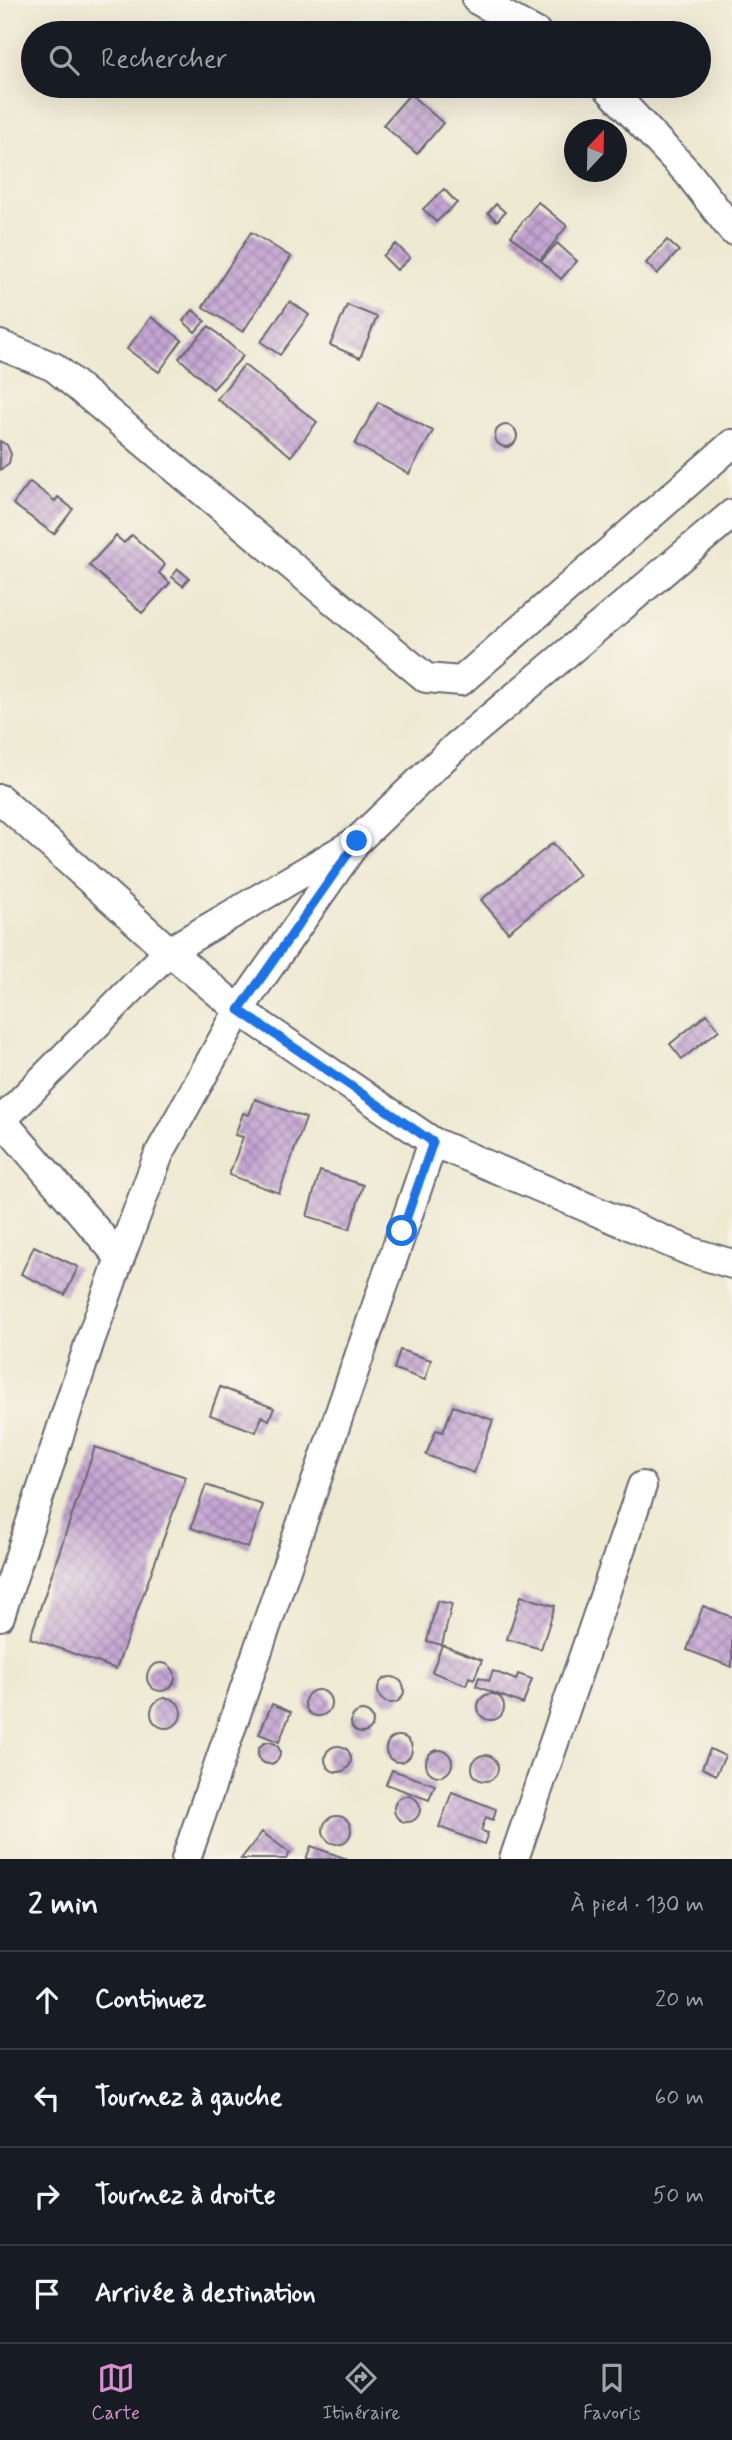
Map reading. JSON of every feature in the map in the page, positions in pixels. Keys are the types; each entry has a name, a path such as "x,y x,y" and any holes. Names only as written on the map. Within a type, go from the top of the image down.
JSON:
{"street":[{"path":"477,0 515,21"},
{"path":"617,98 688,173 732,230"},
{"path":"0,345 54,367 426,678 461,681 732,443"},
{"path":"0,1616 90,1342 159,1154 239,1010 357,841 453,750 732,513"},
{"path":"0,800 239,1010 433,1142 692,1252 732,1264"},
{"path":"120,1258 1,1120 169,951 357,841"},
{"path":"186,1859 433,1142"},
{"path":"514,1859 642,1486"}],"building":[{"path":"407,98 415,98 443,123 417,154 383,125"},
{"path":"444,189 457,203 436,222 423,209"},
{"path":"538,202 567,226 540,260 511,236"},
{"path":"496,204 505,212 497,221 488,213"},
{"path":"251,232 291,257 243,332 203,307"},
{"path":"667,240 679,251 657,274 646,263"},
{"path":"557,243 577,261 561,279 541,261"},
{"path":"396,244 410,258 397,270 383,256"},
{"path":"290,301 309,315 280,355 261,342"},
{"path":"347,305 377,317 360,358 330,345"},
{"path":"193,310 205,321 195,332 183,321"},
{"path":"151,317 182,340 159,372 127,349"},
{"path":"209,326 243,356 213,389 179,358"},
{"path":"244,365 317,422 291,456 217,399"},
{"path":"378,402 433,431 409,474 355,444"},
{"path":"502,425 510,425 517,432 517,440 510,447 502,447 495,440 495,432"},
{"path":"0,441 7,445 11,454 9,463 0,470"},
{"path":"30,482 55,501 58,497 73,509 54,534 13,504"},
{"path":"132,535 165,565 159,573 170,583 142,613 89,565 116,536 124,543"},
{"path":"178,569 189,578 183,586 172,577"},
{"path":"553,843 579,875 508,932 481,900"},
{"path":"707,1014 719,1030 682,1059 670,1044"},
{"path":"255,1099 306,1118 279,1193 229,1175 243,1137 235,1135 243,1113 249,1115"},
{"path":"320,1171 363,1185 350,1229 307,1216"},
{"path":"34,1246 78,1267 65,1295 21,1274"},
{"path":"400,1350 431,1360 425,1380 394,1369"},
{"path":"220,1387 274,1408 269,1420 262,1416 256,1432 210,1415"},
{"path":"453,1406 493,1420 474,1473 426,1455 436,1430 443,1432"},
{"path":"95,1447 186,1477 116,1669 30,1638"},
{"path":"206,1485 263,1505 248,1548 191,1528"},
{"path":"521,1596 555,1606 541,1649 507,1639"},
{"path":"437,1601 452,1604 442,1645 427,1641"},
{"path":"703,1606 732,1617 732,1667 687,1650"},
{"path":"442,1645 482,1660 474,1679 469,1677 466,1685 432,1672"},
{"path":"161,1663 171,1667 175,1677 171,1687 161,1691 151,1687 147,1677 151,1667"},
{"path":"493,1671 516,1680 518,1674 532,1679 523,1704 476,1686 479,1677 489,1681"},
{"path":"391,1677 400,1681 404,1690 400,1699 391,1703 382,1699 378,1690 382,1681"},
{"path":"318,1690 327,1694 331,1703 327,1712 318,1716 309,1712 305,1703 309,1694"},
{"path":"491,1694 500,1698 504,1707 500,1716 491,1720 482,1716 478,1707 482,1698"},
{"path":"166,1698 177,1702 181,1713 177,1724 166,1728 155,1724 151,1713 155,1702"},
{"path":"272,1704 291,1712 279,1742 259,1734"},
{"path":"358,1711 366,1711 373,1718 373,1726 366,1733 358,1733 351,1726 351,1718"},
{"path":"399,1736 408,1740 412,1749 408,1758 399,1762 390,1758 386,1749 390,1740"},
{"path":"269,1742 277,1745 280,1753 277,1761 269,1764 261,1761 258,1753 261,1745"},
{"path":"338,1746 347,1750 351,1759 347,1768 338,1772 329,1768 325,1759 329,1750"},
{"path":"710,1749 725,1756 716,1775 702,1768"},
{"path":"439,1750 448,1754 452,1763 448,1772 439,1776 430,1772 426,1763 430,1754"},
{"path":"485,1755 494,1759 498,1768 494,1777 485,1781 476,1777 472,1768 476,1759"},
{"path":"392,1770 435,1785 429,1800 386,1784"},
{"path":"452,1792 496,1809 493,1820 486,1817 481,1831 488,1833 484,1844 439,1827"},
{"path":"407,1796 416,1800 420,1809 416,1818 407,1822 398,1818 394,1809 398,1800"},
{"path":"337,1816 347,1820 351,1830 347,1840 337,1844 327,1840 323,1830 327,1820"},
{"path":"262,1832 290,1853 286,1859 241,1859"},
{"path":"311,1846 347,1859 306,1859"}],"route":[{"path":"357,841 239,1010 433,1142 402,1231"}]}
